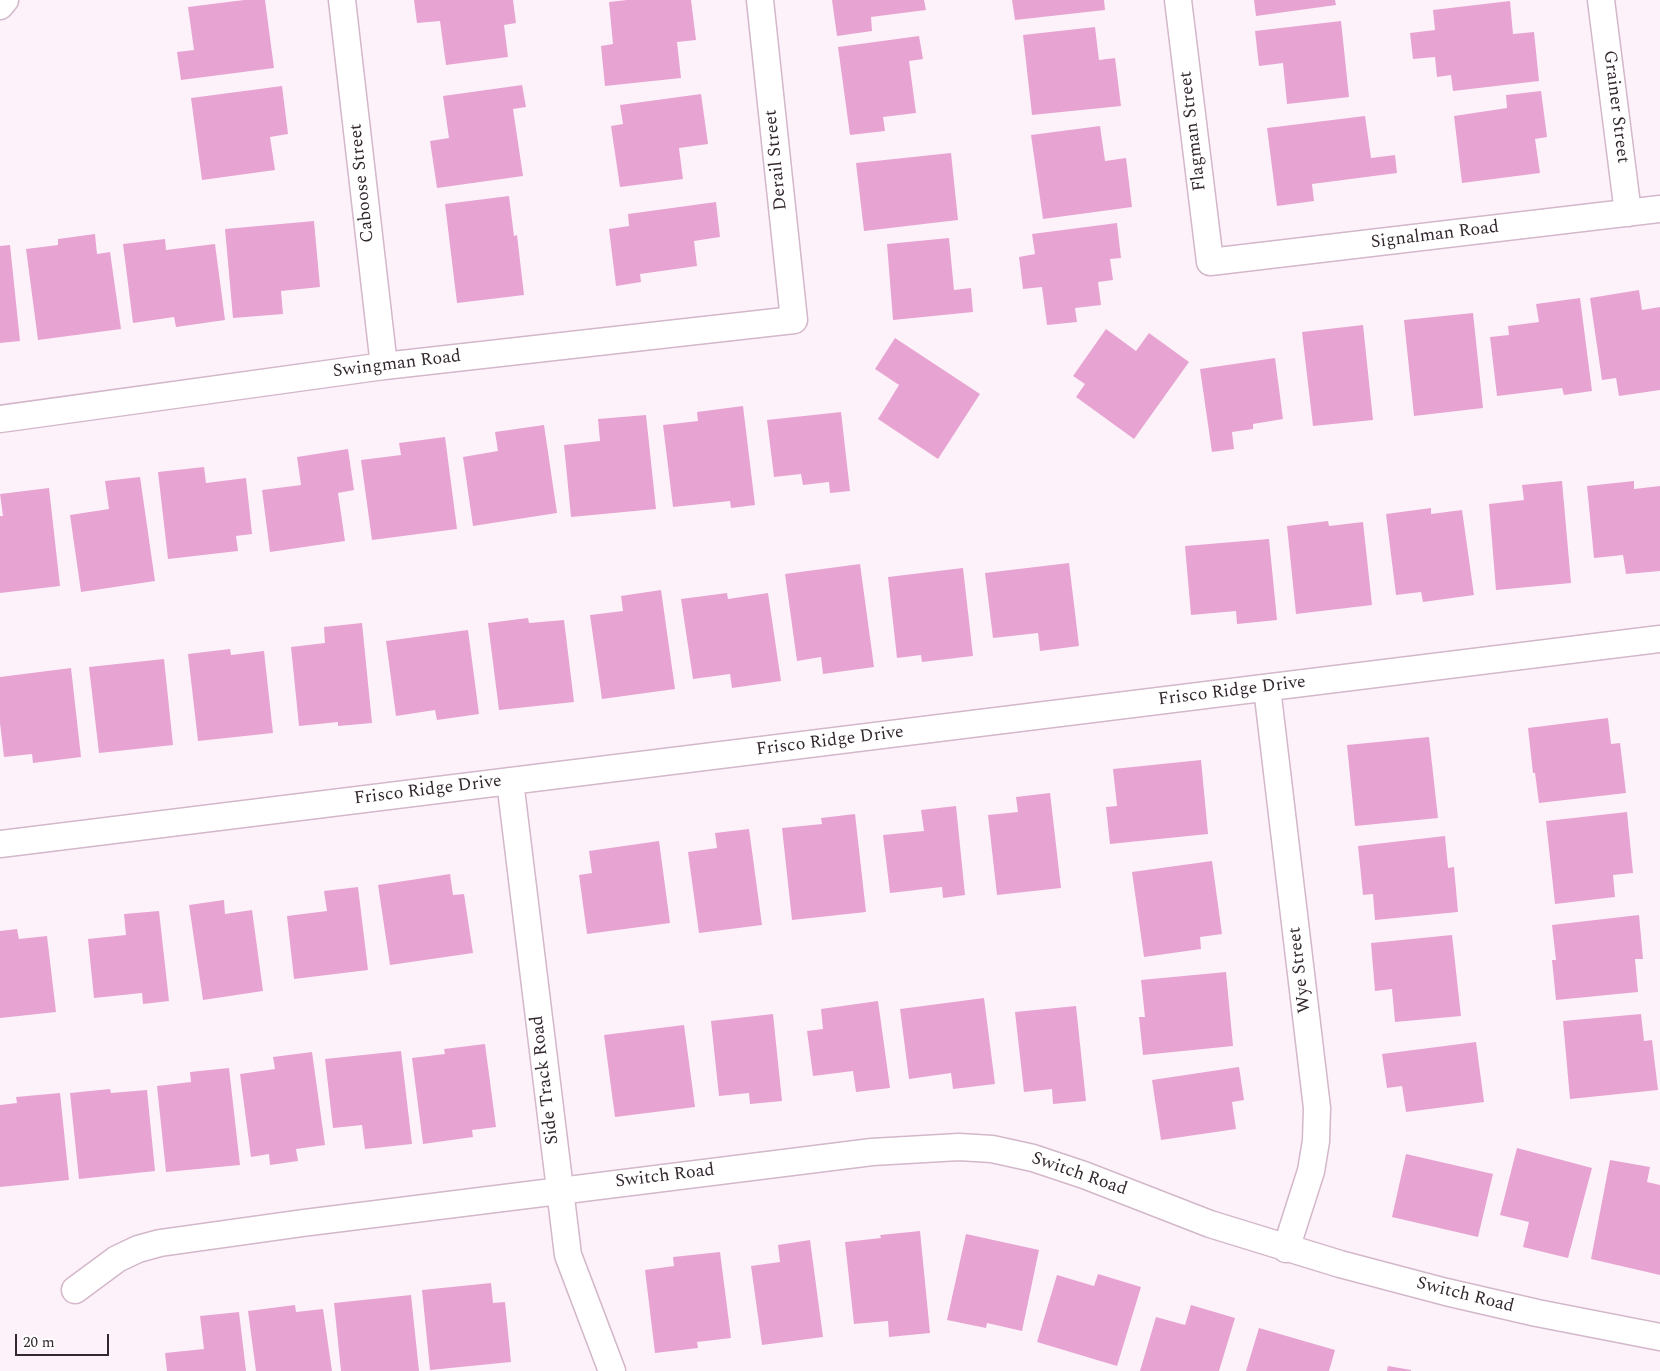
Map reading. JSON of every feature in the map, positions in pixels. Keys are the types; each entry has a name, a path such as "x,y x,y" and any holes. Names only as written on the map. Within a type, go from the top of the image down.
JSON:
{"street":[{"path":"0,6 5,0"},
{"name":"Caboose Street","path":"342,0 384,366"},
{"name":"Derail Street","path":"760,0 794,320"},
{"name":"Flagman Street","path":"1178,0 1210,262"},
{"name":"Grainer Street","path":"1601,0 1628,213"},
{"name":"Signalman Road","path":"1210,262 1660,209"},
{"name":"Swingman Road","path":"0,419 384,366 794,320"},
{"name":"Frisco Ridge Drive","path":"0,844 1660,639"},
{"name":"Wye Street","path":"1266,688 1317,1108 1316,1140 1311,1171 1286,1248"},
{"name":"Side Track Road","path":"510,781 568,1255 612,1371"},
{"name":"Switch Road","path":"75,1290 117,1258 138,1249 160,1243 560,1190 872,1152 959,1147 992,1149 1033,1158 1084,1175 1210,1224 1286,1248 1446,1292 1537,1313 1660,1337"}],"building":[{"path":"244,0 265,0 274,68 181,80 177,52 194,50 188,7"},
{"path":"414,0 513,0 516,23 504,25 508,57 446,65 440,21 417,23"},
{"path":"627,0 691,0 696,40 677,42 681,78 605,86 601,46 613,44 609,2"},
{"path":"832,0 924,0 926,10 871,17 872,31 837,36"},
{"path":"1012,0 1104,0 1105,10 1015,20"},
{"path":"1254,0 1335,0 1336,5 1256,16"},
{"path":"1510,1 1513,34 1534,32 1539,81 1453,91 1451,75 1437,77 1435,57 1413,59 1410,33 1435,30 1433,10"},
{"path":"1341,21 1349,97 1287,104 1283,63 1259,66 1255,31"},
{"path":"1095,27 1099,60 1115,58 1121,106 1032,115 1023,35"},
{"path":"919,36 923,59 909,61 916,113 883,117 885,131 850,135 838,47"},
{"path":"522,85 526,107 513,109 523,176 437,188 430,141 449,138 443,96"},
{"path":"282,86 288,134 270,137 275,170 202,180 191,98"},
{"path":"1541,91 1547,137 1535,139 1540,173 1462,183 1454,116 1507,108 1506,95"},
{"path":"701,94 708,144 679,148 683,179 620,187 611,126 623,124 620,105"},
{"path":"1365,116 1371,158 1395,155 1397,173 1312,184 1314,201 1277,206 1267,128"},
{"path":"1100,126 1105,161 1126,158 1132,207 1043,219 1031,135"},
{"path":"951,153 958,220 864,231 856,163"},
{"path":"509,196 514,236 517,235 524,295 457,303 445,204"},
{"path":"716,202 720,237 694,241 697,266 640,274 641,282 616,286 609,229 629,226 628,214"},
{"path":"314,221 320,287 281,291 283,314 233,318 225,229"},
{"path":"1117,223 1121,258 1110,259 1113,280 1098,282 1101,305 1075,308 1077,322 1047,325 1042,287 1023,289 1019,257 1035,254 1032,234"},
{"path":"95,234 97,254 110,252 121,329 38,340 26,249 58,245 58,239"},
{"path":"949,238 954,290 971,288 973,312 893,320 887,244"},
{"path":"165,239 166,250 215,244 225,320 176,327 174,317 133,323 123,244"},
{"path":"10,245 20,341 0,343 0,246"},
{"path":"1639,290 1642,310 1660,307 1660,390 1619,396 1616,378 1602,380 1590,298"},
{"path":"1580,298 1592,391 1564,395 1562,388 1497,396 1490,337 1509,335 1508,326 1539,322 1536,304"},
{"path":"1473,313 1483,408 1414,416 1404,320"},
{"path":"1363,325 1373,420 1313,426 1302,332"},
{"path":"1106,329 1136,351 1149,333 1189,362 1134,439 1076,397 1085,384 1073,376"},
{"path":"895,338 980,394 938,459 878,419 899,385 875,369"},
{"path":"1275,358 1283,419 1253,424 1253,429 1232,432 1234,449 1212,452 1200,369"},
{"path":"743,406 755,505 731,508 730,501 673,507 663,425 698,421 697,412"},
{"path":"841,412 850,491 830,493 829,482 803,485 801,474 774,477 767,420"},
{"path":"646,415 656,509 571,517 564,445 600,441 598,419"},
{"path":"544,425 557,513 473,526 463,457 498,451 495,432"},
{"path":"445,437 457,529 372,540 361,460 401,455 399,443"},
{"path":"348,449 354,490 338,493 345,541 270,552 262,490 301,485 297,457"},
{"path":"204,467 206,483 246,478 252,534 236,536 238,551 168,559 158,472"},
{"path":"140,477 155,581 81,592 70,515 109,509 105,481"},
{"path":"1562,481 1571,583 1496,590 1489,504 1524,500 1522,485"},
{"path":"1634,481 1634,489 1660,486 1660,571 1626,574 1623,555 1594,558 1587,486"},
{"path":"49,488 60,586 0,593 0,516 3,516 0,494"},
{"path":"1431,508 1431,514 1462,510 1474,595 1423,602 1421,592 1396,595 1386,514"},
{"path":"1328,521 1329,526 1363,522 1372,605 1296,614 1287,526"},
{"path":"1269,539 1277,620 1237,624 1236,611 1191,615 1185,546"},
{"path":"1069,563 1079,646 1040,651 1038,633 993,638 985,573"},
{"path":"860,564 874,667 823,674 821,657 797,661 785,574"},
{"path":"963,568 973,656 922,662 921,655 897,658 888,577"},
{"path":"661,590 675,689 602,699 590,615 623,611 621,596"},
{"path":"727,593 728,599 768,593 781,681 732,688 730,674 693,679 681,599"},
{"path":"528,618 529,623 564,620 574,702 499,710 488,623"},
{"path":"362,623 372,723 338,726 338,722 299,726 291,647 325,643 324,627"},
{"path":"468,630 479,714 437,720 435,710 396,716 386,641"},
{"path":"230,649 231,655 264,651 273,733 198,741 188,654"},
{"path":"164,659 173,745 99,753 89,667"},
{"path":"71,668 81,757 33,763 32,754 4,757 0,723 0,677"},
{"path":"1608,718 1611,744 1620,743 1626,793 1539,803 1535,773 1533,773 1528,728"},
{"path":"1429,737 1438,818 1355,826 1347,745"},
{"path":"1201,760 1208,834 1110,844 1106,807 1117,806 1113,769"},
{"path":"1050,793 1061,888 997,895 988,815 1018,812 1016,797"},
{"path":"956,806 965,895 943,898 942,887 890,893 883,835 924,831 921,810"},
{"path":"1627,812 1633,873 1613,875 1615,897 1555,904 1546,821"},
{"path":"855,814 866,912 792,920 782,828 822,824 821,818"},
{"path":"749,829 762,925 699,933 688,852 717,848 715,833"},
{"path":"1445,836 1448,868 1454,867 1458,912 1375,920 1373,894 1363,895 1358,846"},
{"path":"659,841 670,923 587,934 579,875 592,873 589,851"},
{"path":"1212,861 1222,934 1200,937 1201,949 1144,957 1132,872"},
{"path":"450,874 453,895 464,894 473,953 390,965 378,885"},
{"path":"358,887 368,970 294,979 287,916 327,911 324,891"},
{"path":"224,900 225,914 252,910 263,991 203,1000 189,905"},
{"path":"159,911 169,1001 143,1004 142,993 94,998 88,939 126,935 124,914"},
{"path":"1639,915 1643,959 1635,959 1638,992 1556,1000 1552,960 1556,960 1552,925"},
{"path":"17,929 19,939 47,936 56,1012 0,1018 0,931"},
{"path":"1452,935 1461,1016 1395,1022 1392,989 1375,991 1371,943"},
{"path":"1226,972 1233,1046 1143,1055 1139,1017 1145,1017 1141,980"},
{"path":"984,998 995,1084 953,1089 951,1073 909,1079 900,1009"},
{"path":"878,1001 890,1088 856,1092 853,1071 813,1076 807,1031 823,1029 821,1009"},
{"path":"1076,1006 1086,1101 1053,1104 1052,1089 1024,1092 1015,1012"},
{"path":"773,1014 782,1101 750,1104 749,1093 719,1096 711,1021"},
{"path":"1641,1014 1644,1041 1652,1040 1658,1090 1570,1099 1563,1021"},
{"path":"684,1025 695,1107 615,1117 604,1035"},
{"path":"1476,1042 1484,1102 1406,1112 1402,1086 1387,1088 1382,1054"},
{"path":"485,1044 496,1127 472,1130 473,1137 423,1144 412,1058 445,1054 444,1049"},
{"path":"401,1051 412,1144 365,1149 362,1125 333,1128 325,1059"},
{"path":"312,1052 325,1145 296,1149 298,1161 270,1165 269,1154 251,1157 240,1074 275,1069 273,1057"},
{"path":"1239,1067 1244,1100 1232,1102 1236,1129 1161,1140 1152,1080"},
{"path":"229,1068 240,1165 166,1172 157,1086 191,1082 190,1072"},
{"path":"110,1089 111,1093 147,1090 155,1171 79,1179 70,1093"},
{"path":"60,1093 69,1180 0,1187 0,1105 17,1103 16,1097"},
{"path":"1517,1148 1592,1168 1568,1258 1523,1247 1529,1222 1500,1215"},
{"path":"1406,1154 1493,1174 1478,1237 1392,1217"},
{"path":"1610,1160 1650,1167 1647,1182 1660,1185 1660,1275 1591,1259"},
{"path":"920,1231 930,1333 889,1337 888,1321 854,1324 845,1242 881,1238 880,1235"},
{"path":"966,1234 1039,1250 1022,1331 987,1323 986,1328 947,1320"},
{"path":"810,1240 823,1337 762,1345 751,1266 780,1262 778,1245"},
{"path":"720,1252 731,1338 697,1342 698,1348 655,1353 645,1270 674,1266 673,1257"},
{"path":"1098,1274 1141,1287 1117,1366 1037,1342 1057,1275 1094,1286"},
{"path":"491,1283 493,1303 505,1302 511,1362 430,1370 422,1290"},
{"path":"411,1295 419,1371 341,1371 334,1303"},
{"path":"295,1305 296,1312 323,1309 332,1371 256,1371 248,1311"},
{"path":"1191,1305 1235,1318 1219,1371 1140,1371 1156,1317 1185,1325"},
{"path":"239,1312 246,1371 167,1371 165,1353 204,1349 200,1316"},
{"path":"1259,1328 1335,1350 1329,1371 1246,1371"},
{"path":"1388,1366 1411,1370 1411,1371 1387,1371"}]}
